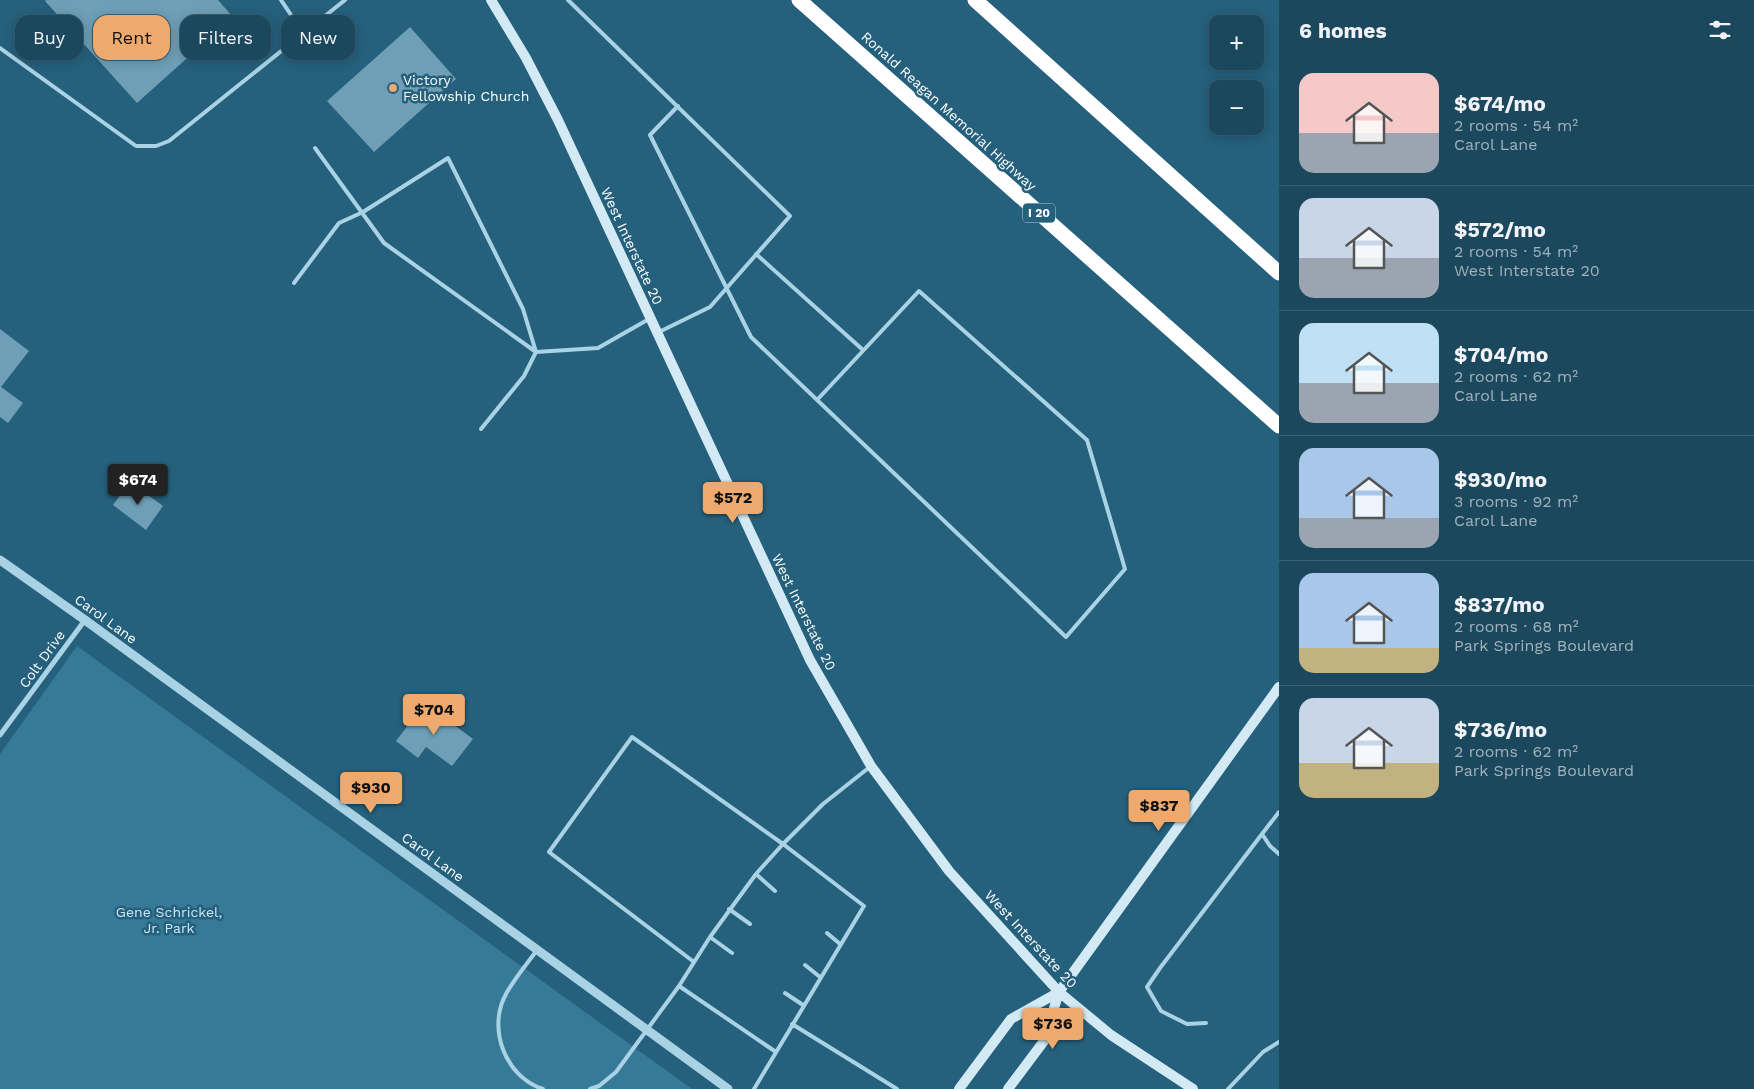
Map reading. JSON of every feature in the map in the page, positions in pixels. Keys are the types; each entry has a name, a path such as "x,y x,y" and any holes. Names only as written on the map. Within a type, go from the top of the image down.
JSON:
{"highway":[{"name":"Ronald Reagan Memorial Highway","path":"799,0 1279,426"},
{"path":"975,0 1279,273"}],"main road":[{"name":"West Interstate 20","path":"491,0 526,58 558,120 810,660 871,766 949,871 1059,992 1111,1035 1193,1089"},
{"path":"1008,1089 1044,1041 1059,992 1279,686"},
{"path":"959,1089 1011,1019 1059,992"}],"street":[{"name":"Carol Lane","path":"0,560 728,1089"},
{"name":"Colt Drive","path":"0,736 84,620"}],"lane":[{"path":"281,0 291,15"},
{"path":"326,15 345,0"},
{"path":"568,0 790,216 710,308 658,333"},
{"path":"0,48 136,146 156,146 169,141 281,51"},
{"path":"678,106 650,135 751,336 817,400 1066,637 1125,570 1087,440 920,291 817,400"},
{"path":"315,148 384,243 536,352 598,348 651,318"},
{"path":"294,283 339,223 362,212 448,158 523,309 536,352 524,376 481,429"},
{"path":"756,254 864,350"},
{"path":"694,962 548,852 632,737 783,844 864,906 754,1089"},
{"path":"590,1089 599,1086 616,1072 679,986 710,937 756,874 823,804 871,766"},
{"path":"1206,1022 1187,1024 1161,1011 1147,987 1279,812"},
{"path":"1262,834 1270,846 1279,854"},
{"path":"756,874 775,891"},
{"path":"730,909 750,924"},
{"path":"827,933 840,944"},
{"path":"710,937 732,953"},
{"path":"537,950 506,994 498,1015 499,1036 505,1057 518,1074 536,1087 543,1089"},
{"path":"805,965 820,977"},
{"path":"679,986 776,1052"},
{"path":"784,993 803,1005"},
{"path":"792,1024 897,1089"},
{"path":"1228,1089 1263,1052 1279,1042"}],"green space":[{"name":"Gene Schrickel, Jr. Park","path":"77,646 692,1089 0,1089 0,754"}],"building":[{"path":"218,0 231,15 180,15 180,60 185,60 137,103 98,60 170,60 170,15 93,15 93,54 83,43 83,15 58,15 45,1"},
{"path":"410,27 456,79 374,152 327,101"},
{"path":"0,329 29,351 1,387 23,403 8,423 0,417"},
{"path":"130,482 163,506 146,530 113,505"},
{"path":"425,703 473,739 452,766 426,747 418,758 396,741"}],"place":[{"name":"Victory Fellowship Church","path":"393,88"}]}
